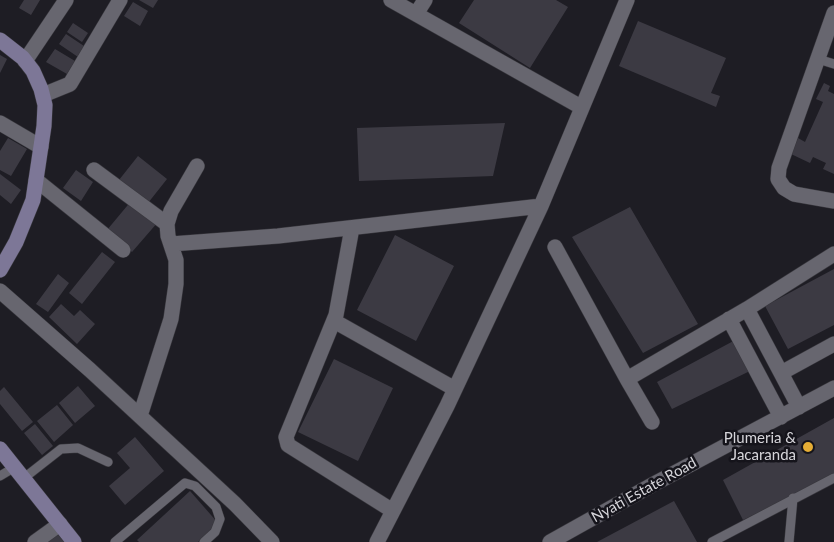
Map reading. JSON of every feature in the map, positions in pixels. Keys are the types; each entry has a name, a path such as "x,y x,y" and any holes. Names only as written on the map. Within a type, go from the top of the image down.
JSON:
{"main road":[{"path":"0,40 25,61 33,71 45,105 33,200 26,222 0,270"},
{"path":"0,449 74,542"}],"street":[{"path":"25,61 66,0"},
{"path":"43,95 70,84 120,0"},
{"path":"391,0 581,107"},
{"path":"416,14 425,0"},
{"path":"377,542 455,389 542,206 627,0"},
{"path":"834,13 779,168 778,179 784,188 795,194 834,201"},
{"path":"0,123 41,147"},
{"path":"140,416 171,319 176,284 176,260 167,224 171,211 197,166"},
{"path":"94,170 167,224"},
{"path":"36,180 123,250"},
{"path":"171,244 278,236 542,206"},
{"path":"352,228 334,321 286,437 288,445 393,511"},
{"path":"555,247 652,422"},
{"path":"627,379 747,309 834,254"},
{"path":"0,291 236,504 272,542"},
{"path":"747,309 799,407"},
{"path":"729,319 781,417"},
{"path":"334,321 455,389"},
{"path":"781,373 834,344"},
{"name":"Nyati Estate Road","path":"550,542 566,538 652,485 834,388"},
{"path":"34,542 60,524"}],"lane":[{"path":"818,59 834,64"},
{"path":"0,476 19,472 61,448 78,448 108,462"},
{"path":"712,542 793,498 833,480"},
{"path":"119,541 185,483 195,486 216,507 220,519 215,532 204,542"},
{"path":"789,542 793,498"}],"building":[{"path":"24,0 40,0 31,15 19,8"},
{"path":"139,0 158,0 153,8"},
{"path":"474,0 556,0 568,7 530,68 459,23"},
{"path":"133,2 148,11 140,26 124,16"},
{"path":"638,21 726,58 711,93 720,96 716,107 619,66"},
{"path":"73,23 88,33 82,42 67,32"},
{"path":"66,34 84,46 78,57 59,44"},
{"path":"55,49 75,61 67,74 46,62"},
{"path":"0,55 7,59 0,73"},
{"path":"824,83 830,86 828,91 834,94 834,174 823,169 826,163 813,157 810,163 791,154 798,138 805,142 823,102 816,99"},
{"path":"505,123 493,176 359,181 357,128"},
{"path":"8,138 27,149 11,176 0,170 0,151"},
{"path":"138,156 167,179 148,203 119,180"},
{"path":"76,170 93,182 81,201 63,188"},
{"path":"0,174 21,190 11,204 0,195"},
{"path":"132,200 158,222 132,252 107,230"},
{"path":"630,207 698,324 643,353 572,237"},
{"path":"395,235 454,266 416,341 357,310"},
{"path":"102,252 115,262 82,304 69,293"},
{"path":"834,269 834,325 788,349 765,306"},
{"path":"58,274 69,283 48,312 36,304"},
{"path":"61,304 74,316 80,310 95,324 77,344 49,317"},
{"path":"739,338 754,369 672,409 657,382"},
{"path":"334,359 393,388 358,461 298,432"},
{"path":"78,386 95,406 75,423 59,403"},
{"path":"4,387 33,422 22,431 0,404 0,391"},
{"path":"57,405 73,425 54,442 37,421"},
{"name":"Plumeria & Jacaranda","path":"834,418 834,476 743,520 723,480"},
{"path":"35,424 53,446 42,455 24,433"},
{"path":"135,437 164,471 125,505 109,486 130,468 117,453"},
{"path":"190,491 218,523 198,542 139,542 137,540"},
{"path":"674,501 697,542 597,542"},
{"path":"59,533 66,542 47,542"}],"place":[{"name":"Plumeria & Jacaranda","path":"808,447"}]}
